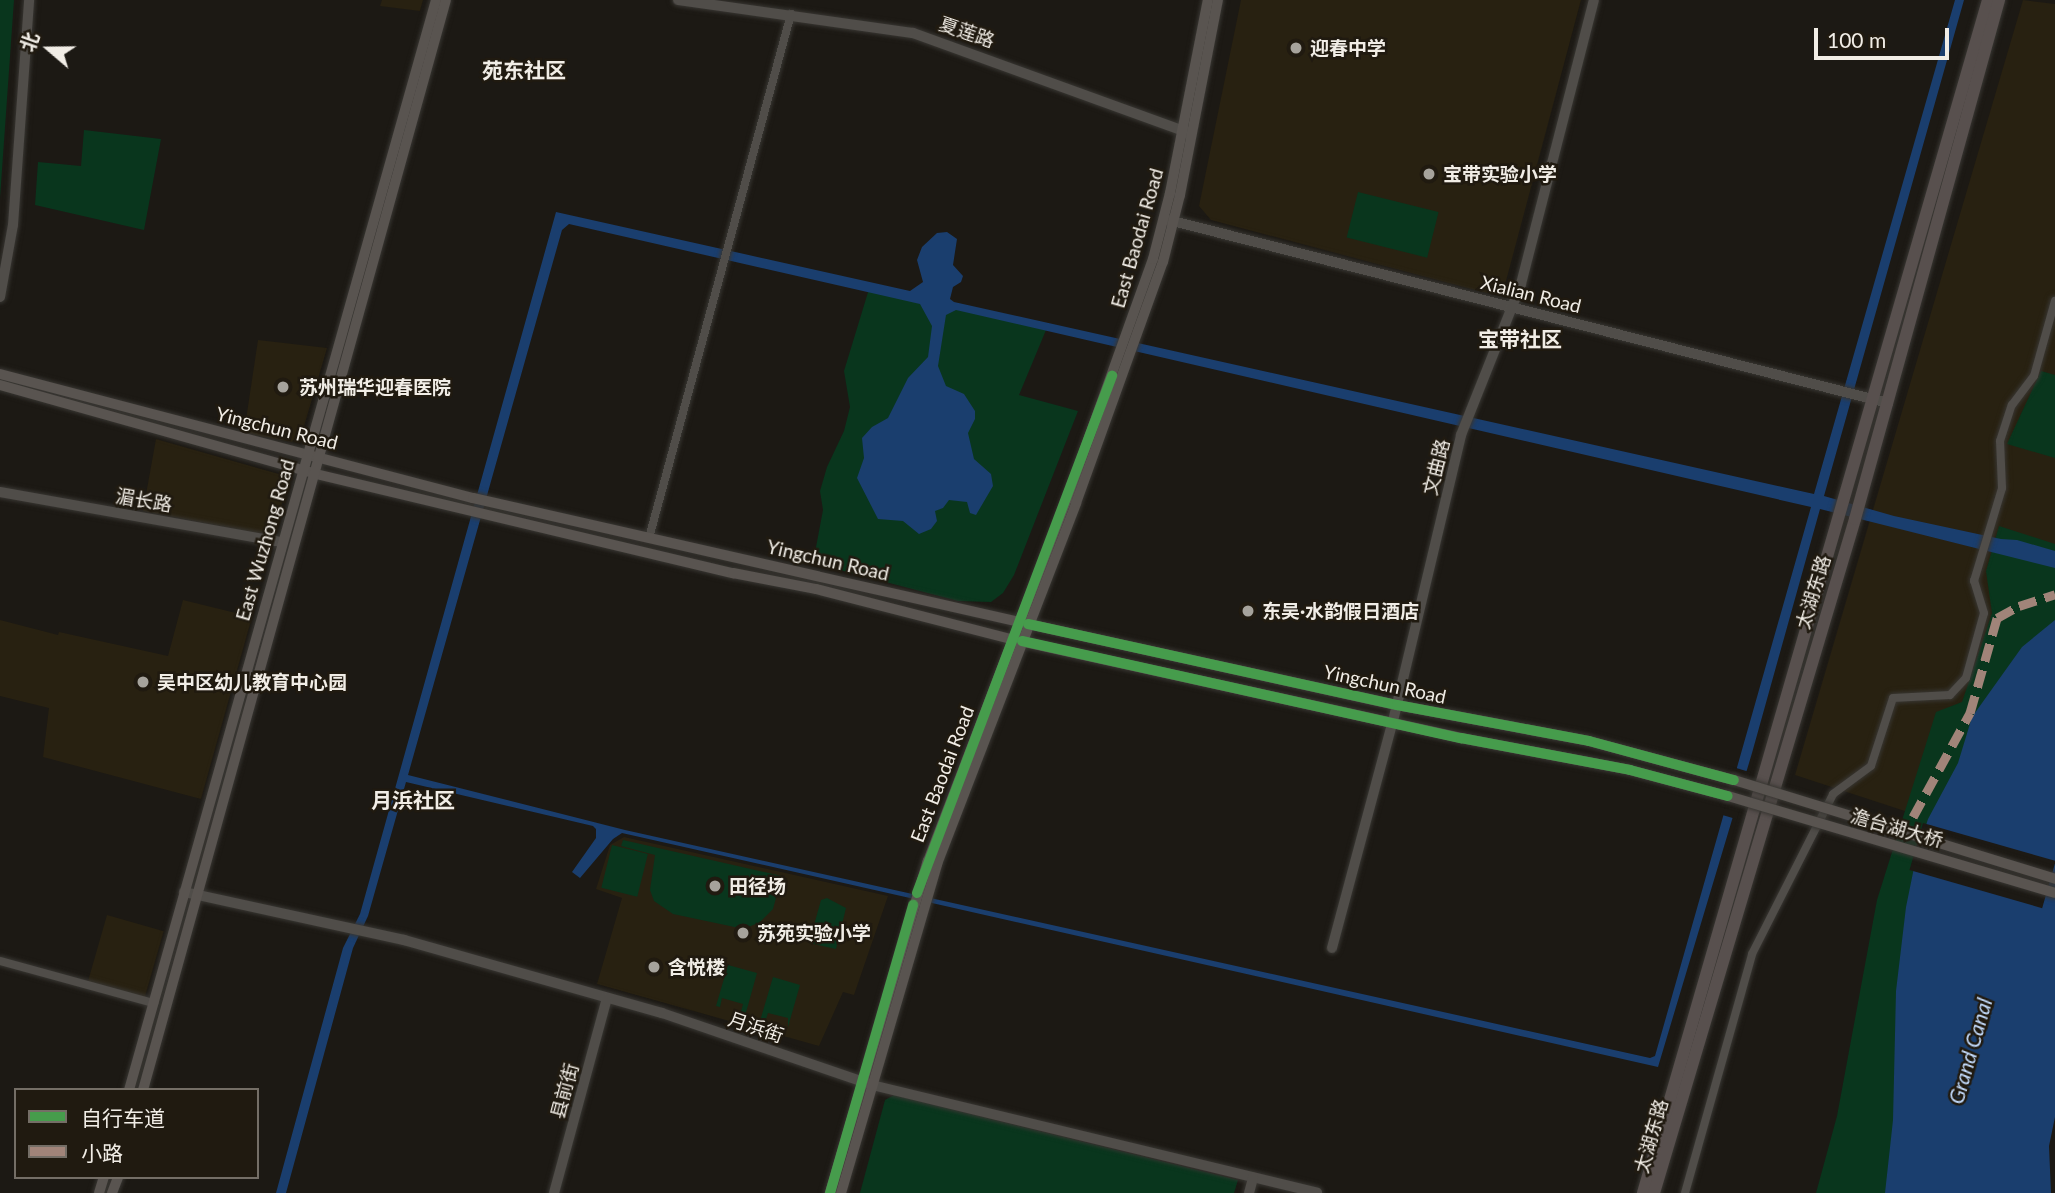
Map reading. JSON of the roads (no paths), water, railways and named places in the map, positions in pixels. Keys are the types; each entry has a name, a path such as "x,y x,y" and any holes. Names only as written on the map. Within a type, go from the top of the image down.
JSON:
{"main road":[{"name":"East Wuzhong Road","path":"144,1088 316,474 314,456 436,0"},
{"name":"East Wuzhong Road","path":"130,1088 282,542 303,470 314,456 446,0"},
{"name":"East Baodai Road","path":"1188,132 1208,0"},
{"name":"East Baodai Road","path":"830,1193 867,1083 922,893 1138,320 1169,221 1219,0"},
{"name":"太湖东路","path":"1654,1193 1859,505 1881,401 1988,0"},
{"name":"太湖东路","path":"1643,1193 1843,500 1881,401 1999,0"},
{"name":"Yingchun Road","path":"0,374 478,499 1397,705 1589,741 1734,780"},
{"name":"Yingchun Road","path":"0,385 316,474 733,573 816,589 1017,640 1618,768 1728,796"},
{"name":"澹台湖大桥","path":"1734,780 2055,879"},
{"name":"澹台湖大桥","path":"1728,796 2055,893"},
{"name":"East Baodai Road","path":"841,1193 867,1083"}],"street":[{"path":"0,297 13,225 29,0"},
{"name":"夏莲路","path":"678,0 890,28 932,38 1188,132"},
{"name":"文曲路","path":"1332,948 1397,705 1463,430 1468,412 1513,308 1594,0"},
{"path":"649,538 791,14"},
{"name":"Xialian Road","path":"1169,221 1881,401"},
{"path":"1685,1193 1752,954 1833,794 1871,766 1875,760 1893,698 1950,695 1964,682 1984,613 1975,582 1982,549 2003,488 2000,441 2012,405 2034,376 2055,301"},
{"name":"湄长路","path":"0,492 282,542"},
{"name":"月浜街","path":"184,892 366,932 662,1013 867,1083 1317,1193"},
{"path":"0,961 154,1003"},
{"name":"县前街","path":"554,1193 607,998"},
{"path":"1248,1193 1253,1178"}],"water":[{"path":"1955,0 1964,0 1824,496 1894,516 2017,540 2055,551 2055,568 1820,509 1752,753 1658,1067 622,833 613,839 580,878 572,872 596,838 596,829 593,826 406,782 368,916 353,948 286,1193 276,1193 343,948 360,914 556,212 910,291 923,282 917,260 922,247 937,233 947,232 957,239 953,265 963,276 961,282 953,287 950,299 954,302 1814,494","holes":["569,224 920,304 932,326 928,357 908,378 888,418 872,427 862,438 864,458 857,478 878,519 903,521 919,534 931,529 937,521 935,511 943,508 949,500 967,502 970,513 976,515 993,486 991,474 974,459 968,433 975,419 975,411 964,394 946,386 938,366 946,315 956,310 1811,507 1655,1056 1650,1058 625,830 408,775 562,230"]},
{"name":"Grand Canal","path":"2055,620 2055,1117 2049,1146 2051,1193 1885,1193 1893,1120 1896,991 1906,907 1917,853 1928,819 1958,763 1972,717 2022,647"}],"place":[{"name":"迎春中学","path":"1296,48"},
{"name":"宝带实验小学","path":"1429,174"},
{"name":"苏州瑞华迎春医院","path":"283,387"},
{"name":"东吴·水韵假日酒店","path":"1248,611"},
{"name":"吴中区幼儿教育中心园","path":"143,682"},
{"name":"田径场","path":"715,886"},
{"name":"苏苑实验小学","path":"743,933"},
{"name":"含悦楼","path":"654,967"}],"district":[{"name":"苑东社区","path":"524,70"},
{"name":"宝带社区","path":"1520,339"},
{"name":"月浜社区","path":"413,800"}]}
